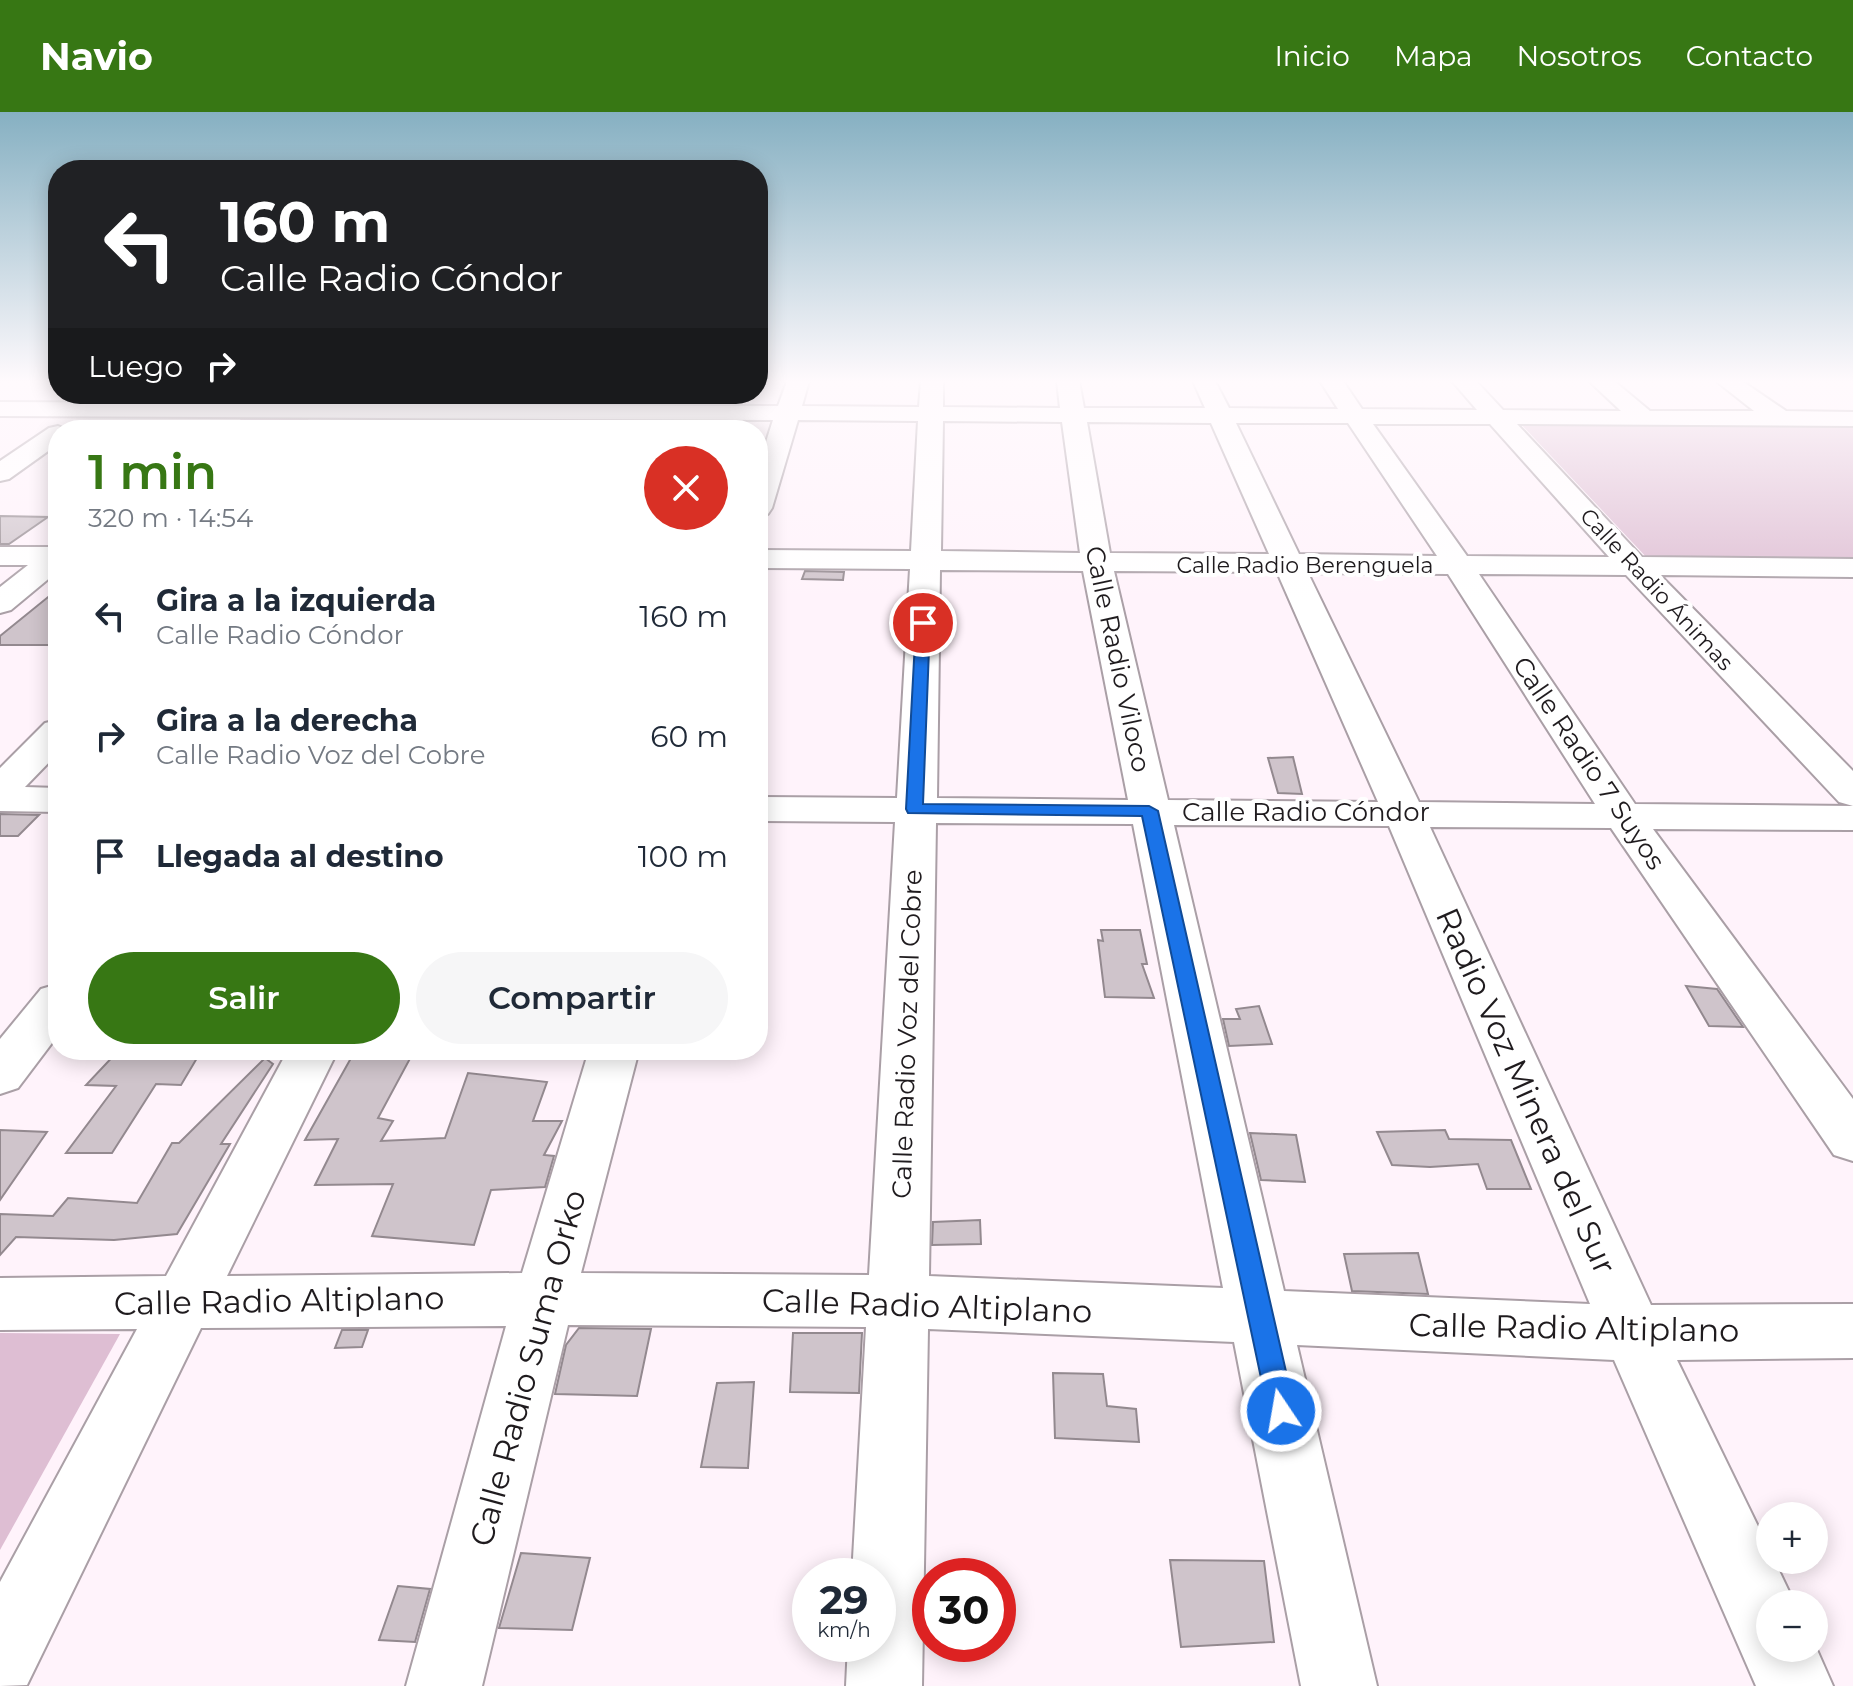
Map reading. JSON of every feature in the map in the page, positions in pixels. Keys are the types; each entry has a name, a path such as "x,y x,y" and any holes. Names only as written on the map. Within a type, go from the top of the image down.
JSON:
{"street":[{"path":"0,473 27,454"},
{"path":"768,477 775,454"},
{"name":"Calle Radio Voz del Cobre","path":"884,1686 929,454"},
{"name":"Calle Radio Viloco","path":"1081,454 1097,563 1149,811 1262,1319 1339,1686"},
{"name":"Radio Voz Minera del Sur","path":"1238,454 1403,812 1633,1333 1756,1601"},
{"name":"Calle Radio 7 Suyos","path":"1382,454 1622,815 1853,1140"},
{"name":"Calle Radio Ánimas","path":"1532,454 1632,564 1853,794"},
{"path":"0,556 48,557"},
{"name":"Calle Radio Berenguela","path":"768,559 1853,568"},
{"path":"0,603 48,565"},
{"path":"1816,568 1853,599"},
{"path":"0,791 48,741"},
{"path":"0,799 48,800"},
{"name":"Calle Radio Cóndor","path":"768,809 1853,818"},
{"path":"0,1075 48,1014"},
{"path":"0,1658 308,1060"},
{"name":"Calle Radio Suma Orko","path":"444,1686 544,1299 611,1060"},
{"name":"Calle Radio Altiplano","path":"0,1304 544,1299 899,1301 1633,1333 1853,1331"},
{"path":"1784,1662 1795,1686"}],"shaded area":[{"path":"1550,454 1853,454 1853,561 1649,560"},
{"path":"0,1333 120,1334 0,1550"}],"building":[{"path":"0,516 48,517 9,544 0,544"},
{"path":"805,571 844,572 843,580 802,579"},
{"path":"48,597 48,645 0,645 0,636"},
{"path":"1293,757 1302,794 1278,793 1268,758"},
{"path":"0,814 39,815 18,836 0,836"},
{"path":"1101,930 1140,930 1147,964 1142,964 1154,998 1105,997 1098,940 1103,941"},
{"path":"1686,986 1717,989 1743,1027 1709,1026"},
{"path":"1259,1006 1272,1044 1229,1046 1223,1019 1240,1019 1236,1009"},
{"path":"110,1060 196,1060 181,1085 156,1084 112,1153 66,1153 116,1086 86,1085"},
{"path":"263,1060 273,1064 221,1144 230,1144 177,1234 114,1240 16,1237 0,1255 0,1214 53,1216 68,1198 137,1203 172,1143 179,1143"},
{"path":"350,1060 409,1060 378,1118 393,1121 381,1141 445,1138 468,1073 547,1082 533,1121 562,1121 544,1155 554,1156 545,1187 491,1190 474,1245 372,1236 393,1184 315,1185 338,1139 305,1140"},
{"path":"0,1130 47,1132 0,1200"},
{"path":"1445,1130 1449,1139 1511,1140 1531,1189 1487,1189 1478,1164 1430,1167 1392,1165 1377,1132"},
{"path":"1250,1133 1296,1135 1305,1182 1261,1180"},
{"path":"980,1220 981,1244 932,1245 933,1222"},
{"path":"1418,1253 1428,1294 1352,1291 1344,1254"},
{"path":"579,1328 651,1329 637,1396 555,1394 566,1345"},
{"path":"342,1330 368,1330 362,1347 335,1348"},
{"path":"793,1333 862,1333 859,1393 790,1392"},
{"path":"1053,1373 1103,1374 1107,1406 1136,1409 1139,1442 1055,1438"},
{"path":"754,1382 748,1468 701,1467 717,1383"},
{"path":"521,1553 590,1558 572,1630 499,1628"},
{"path":"1170,1560 1264,1561 1274,1642 1181,1647"},
{"path":"398,1586 430,1589 415,1642 379,1640"}],"route":[{"path":"923,623 914,809 1149,811 1281,1411"}]}
